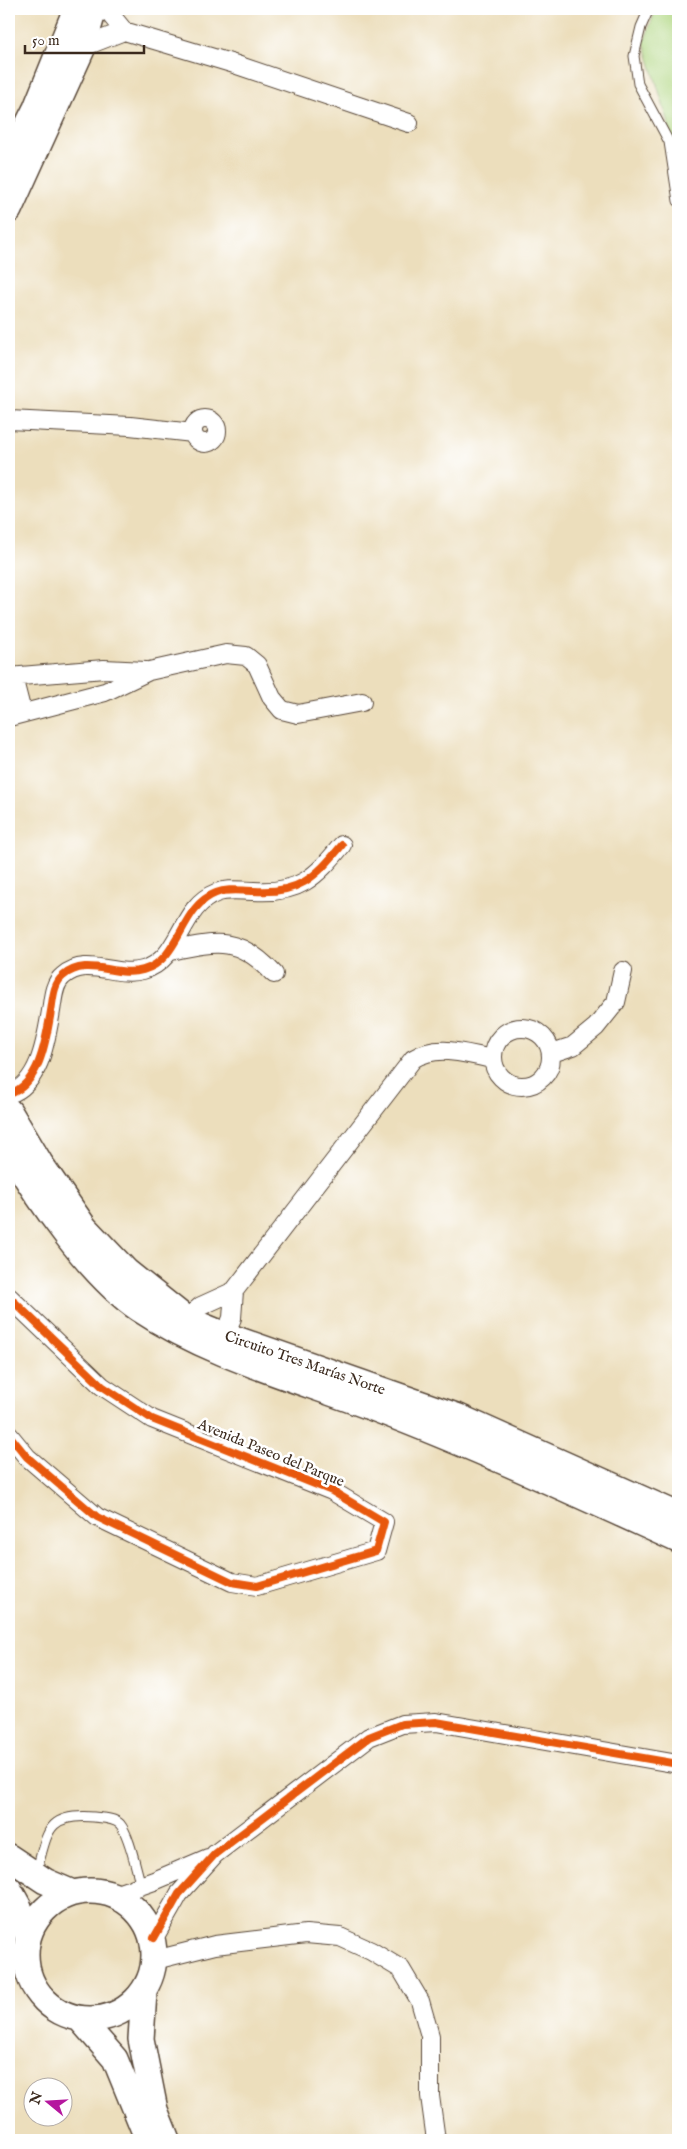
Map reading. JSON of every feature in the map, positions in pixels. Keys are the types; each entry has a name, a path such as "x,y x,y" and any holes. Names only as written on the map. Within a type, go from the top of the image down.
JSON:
{"street":[{"path":"9,162 36,108 76,9"},
{"path":"9,210 83,47 94,9"},
{"path":"106,9 124,31 234,64 408,123"},
{"path":"83,47 124,31"},
{"path":"9,420 130,426 193,432"},
{"path":"149,671 104,669 11,677 16,715 105,692 149,671 226,654 246,656 257,665 272,698 282,710 298,714 362,702"},
{"path":"9,1094 22,1090 40,1062 54,994 60,978 70,970 82,966 130,972 143,970 156,964 171,951 182,927 197,906 215,893 235,890 256,892 293,889 321,870 342,845"},
{"path":"171,951 209,943 237,946 259,959 274,974"},
{"path":"552,1054 573,1046 596,1027 616,1002 623,971"},
{"path":"520,1027 541,1033 552,1054 546,1076 525,1087 503,1080 492,1059 499,1037 520,1027"},
{"path":"186,1318 202,1306 234,1291 413,1059 425,1051 439,1049 492,1059"},
{"name":"Circuito Tres Marías Norte","path":"9,1111 40,1163 85,1228 126,1271 186,1318 225,1336 459,1417 678,1514"},
{"name":"Circuito Tres Marías Norte","path":"9,1149 24,1176 68,1237 108,1281 138,1308 192,1338 379,1410 500,1460 678,1540"},
{"path":"225,1336 232,1318 234,1291"},
{"name":"Avenida Paseo del Parque","path":"9,1297 102,1386 152,1419 332,1491 384,1522 376,1551 256,1586 232,1582 97,1517 27,1457 9,1435"},
{"path":"167,2140 155,2110 141,2039 144,1992 151,1976 154,1949 179,1894 215,1854 369,1737 402,1724 436,1722 678,1764"},
{"path":"114,1895 215,1854"},
{"path":"9,1857 36,1876 72,1893"},
{"path":"9,1889 19,1906 28,1940"},
{"path":"144,1992 118,2014 102,2019 81,2020 54,2010 42,1999 28,1971 26,1955 28,1940 34,1924 44,1910 57,1900 72,1893 94,1891 114,1895 128,1902 140,1914 154,1949"},
{"path":"154,1949 215,1945 306,1934 340,1937 371,1951 401,1969 420,2001 430,2036 430,2096 436,2140"},
{"path":"81,2020 115,2059 148,2140"}],"lane":[{"path":"649,9 634,56 638,84 670,142 678,200"},
{"path":"36,1876 49,1830 56,1822 74,1815 107,1818 119,1823 125,1834 141,1885"}],"green space":[{"path":"656,9 678,9 678,181 668,121 644,42"}],"cycle path":[{"path":"9,1094 20,1089 35,1071 47,1035 55,988 63,976 72,970 82,967 133,972 156,964 166,955 194,909 204,900 216,893 225,891 283,890 305,882 323,867 342,845"},
{"path":"9,1297 102,1386 152,1419 332,1491 384,1522 376,1551 257,1586 232,1582 97,1517 27,1457 9,1435"},
{"path":"154,1938 179,1894 215,1854 369,1737 402,1724 436,1722 678,1764"}]}
